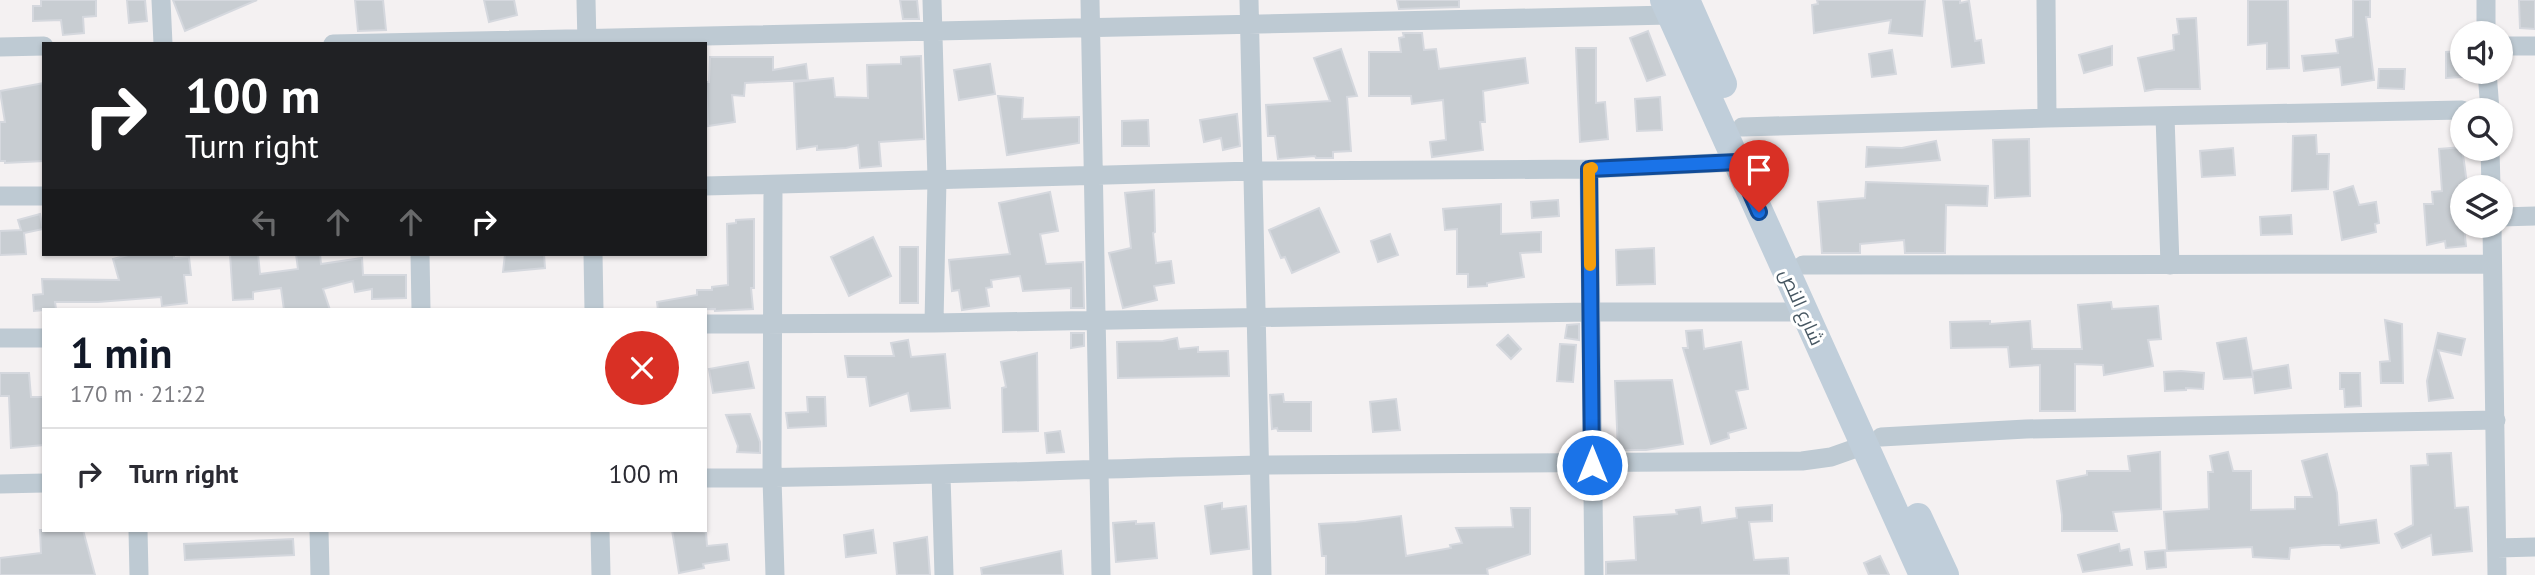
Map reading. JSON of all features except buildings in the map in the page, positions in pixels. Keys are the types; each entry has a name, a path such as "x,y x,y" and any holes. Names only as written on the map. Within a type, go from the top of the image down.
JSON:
{"main road":[{"name":"شارع النص","path":"1674,5 1742,127 1803,265 1923,575"},
{"name":"شارع النص","path":"1674,5 1737,162 1804,312 1945,575"}],"street":[{"path":"161,0 163,42"},
{"path":"586,0 587,41"},
{"path":"932,0 937,179 934,323"},
{"path":"1090,0 1094,320 1101,575"},
{"path":"1249,0 1262,575"},
{"path":"2046,0 2047,118"},
{"path":"2486,0 2486,21"},
{"path":"502,42 1249,25 1674,5"},
{"path":"0,47 42,46"},
{"path":"2513,47 2535,46"},
{"path":"1742,127 2450,110"},
{"path":"2165,116 2170,265"},
{"path":"707,186 1253,171 1589,169 1737,162"},
{"path":"1589,169 1594,575"},
{"path":"773,185 772,478 775,575"},
{"path":"0,196 42,196"},
{"path":"2513,217 2535,216"},
{"path":"2492,238 2497,575"},
{"path":"420,256 421,308"},
{"path":"593,256 594,308"},
{"path":"1803,265 2492,264"},
{"path":"707,324 934,323 1591,312 1804,312"},
{"path":"0,338 42,338"},
{"path":"707,478 941,475 1258,465 1592,465 1802,461 1831,457 1873,441 2026,429 2496,420"},
{"path":"941,475 944,575"},
{"path":"0,484 42,484"},
{"path":"138,532 139,575"},
{"path":"319,532 320,575"},
{"path":"600,532 601,575"},
{"path":"2497,548 2535,547"}],"slow traffic":[{"path":"1590,265 1589,169 1592,168"}],"route":[{"path":"1592,465 1589,169 1737,162 1759,212"}]}
